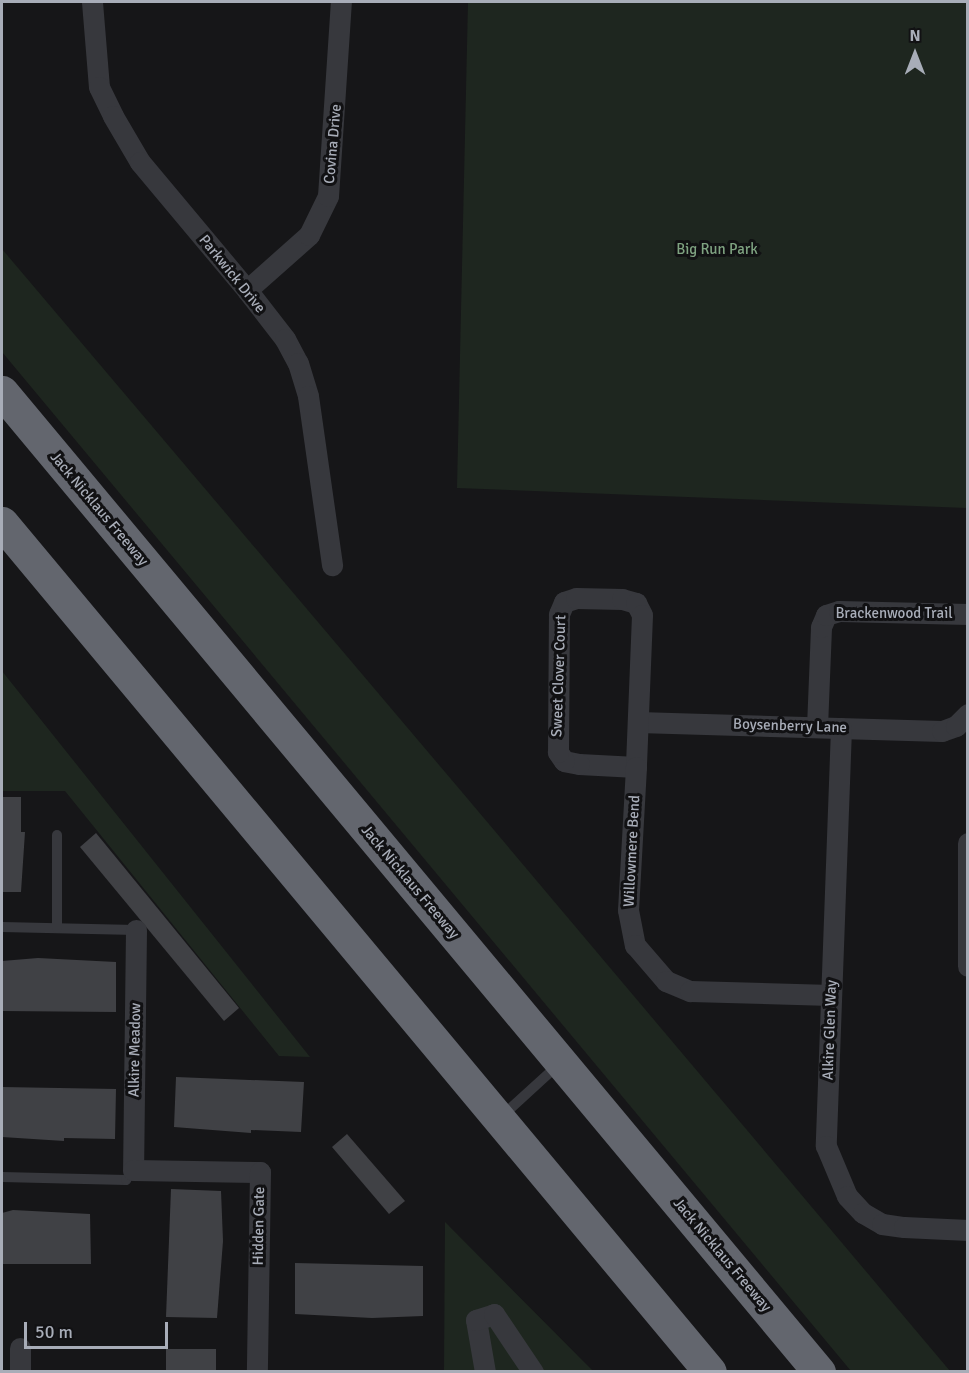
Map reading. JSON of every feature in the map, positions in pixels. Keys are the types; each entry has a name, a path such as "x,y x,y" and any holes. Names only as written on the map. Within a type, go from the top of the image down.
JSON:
{"highway":[{"name":"Jack Nicklaus Freeway","path":"2,392 819,1371"},
{"path":"2,523 710,1371"}],"street":[{"name":"Parkwick Drive","path":"92,2 99,87 113,116 140,162 247,290 285,339 298,363 308,396 332,565"},
{"name":"Covina Drive","path":"247,290 295,251 309,235 328,196 341,2"},
{"name":"Sweet Clover Court","path":"636,767 579,764 564,761 558,752 559,614 564,602 576,598 622,599 636,603 642,615 638,722"},
{"name":"Brackenwood Trail","path":"818,727 821,627 826,615 839,611 968,614"},
{"name":"Boysenberry Lane","path":"638,722 942,730 956,726 968,714"},
{"name":"Willowmere Bend","path":"638,722 628,910 635,945 666,981 690,991 831,995"},
{"name":"Alkire Glen Way","path":"841,728 826,1146 847,1196 863,1213 882,1224 968,1230"},
{"path":"966,966 968,843"},
{"name":"Alkire Meadow","path":"133,1170 136,930"},
{"name":"Hidden Gate","path":"133,1170 260,1172 257,1371"},
{"path":"485,1371 476,1320 494,1314 533,1371"},
{"path":"20,1348 20,1371"}],"lane":[{"path":"57,835 57,928"},
{"path":"2,927 136,930"},
{"path":"499,1120 560,1063"},
{"path":"2,1177 126,1180 133,1170"}],"green space":[{"name":"Big Run Park","path":"468,2 967,2 967,508 457,488"},
{"path":"2,249 950,1371 851,1371 2,352"},
{"path":"2,671 310,1057 279,1056 65,791 2,791"},
{"path":"445,1222 593,1371 444,1372"}],"building":[{"path":"2,797 21,797 21,832 25,832 21,892 2,892"},
{"path":"96,833 239,1008 224,1021 80,847"},
{"path":"38,958 116,962 116,1012 2,1011 2,961"},
{"path":"176,1077 304,1082 301,1132 251,1130 251,1133 174,1127"},
{"path":"2,1087 116,1089 115,1139 64,1138 64,1141 2,1137"},
{"path":"347,1134 405,1201 389,1214 332,1147"},
{"path":"171,1189 221,1191 223,1241 217,1318 166,1317"},
{"path":"13,1210 90,1214 91,1264 2,1264 2,1213"},
{"path":"295,1263 423,1266 423,1316 372,1318 295,1314"},
{"path":"166,1349 216,1349 216,1371 166,1371"}]}
